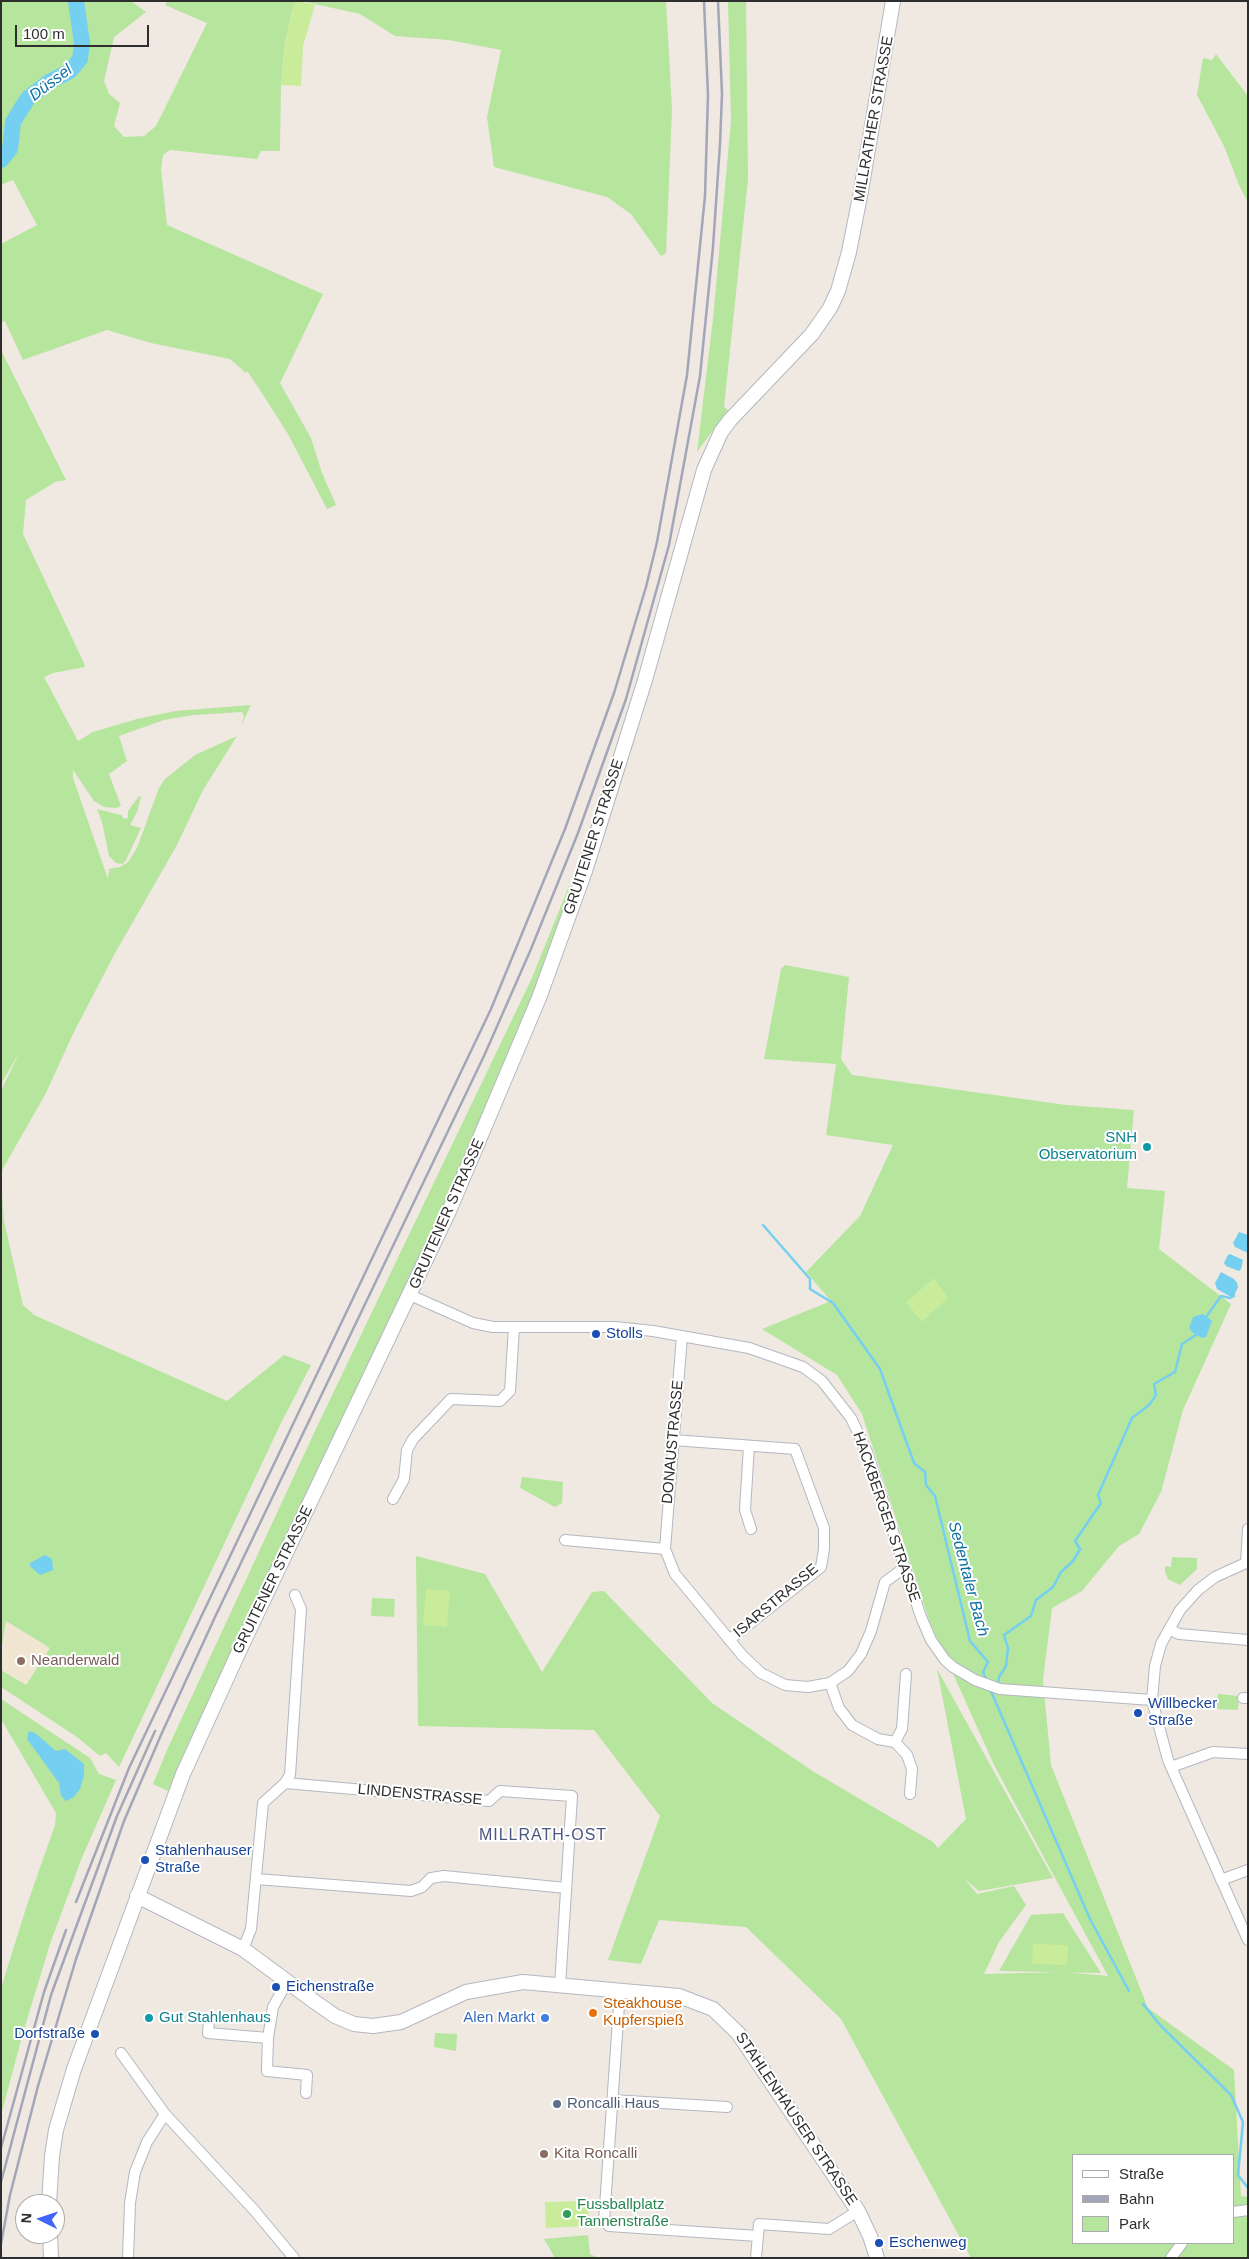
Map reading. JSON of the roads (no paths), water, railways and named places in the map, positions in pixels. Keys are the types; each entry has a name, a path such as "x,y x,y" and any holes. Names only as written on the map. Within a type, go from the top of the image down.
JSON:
{"main road":[{"name":"MILLRATHER STRASSE","path":"852,236 891,23 893,1"},
{"name":"GRUITENER STRASSE","path":"50,2194 52,2156 62,2106 74,2069 136,1896 204,1726 466,1175 518,1052 585,871 648,670 708,462 730,420 799,349 820,324 838,291 852,236"},
{"name":"STAHLENHAUSER STRASSE","path":"136,1896 243,1949 335,2016 354,2024 373,2026 401,2022 466,1992 497,1985 523,1982 679,1996 713,2009 738,2033 858,2210 870,2236 877,2258"},
{"path":"50,2244 51,2258"}],"street":[{"name":"HACKBERGER STRASSE","path":"410,1295 473,1323 514,1327 616,1327 749,1348 803,1367 822,1381 851,1418 867,1452 904,1568 931,1640 945,1660 975,1680 1000,1689 1152,1700"},
{"path":"394,1499 404,1479 407,1450 413,1440 451,1399 500,1401 510,1391 514,1327"},
{"name":"DONAUSTRASSE","path":"682,1336 665,1549 675,1574 742,1655 761,1673 785,1684 808,1687 830,1683 848,1671 861,1654 871,1631 885,1582 904,1568"},
{"name":"ISARSTRASSE","path":"673,1440 795,1449 824,1528 824,1549 821,1567 729,1640"},
{"path":"749,1446 745,1510 751,1529"},
{"path":"1248,1529 1247,1562 1222,1573 1198,1590 1180,1610 1169,1629 1155,1666 1152,1700 1156,1721 1171,1767 1248,1940"},
{"path":"565,1540 665,1549"},
{"path":"243,1949 251,1930 263,1803 285,1783 290,1775 301,1609 295,1595"},
{"path":"1169,1629 1179,1634 1248,1640"},
{"path":"895,1742 902,1729 906,1674"},
{"path":"830,1683 840,1708 852,1725 878,1739 895,1742 907,1755 912,1769 910,1794"},
{"path":"1171,1767 1213,1752 1248,1754"},
{"name":"LINDENSTRASSE","path":"285,1783 489,1801 500,1791 572,1796 560,1986"},
{"path":"1221,1880 1248,1870"},
{"path":"256,1879 411,1892 422,1887 431,1878 444,1876 566,1888"},
{"path":"287,1982 273,2007 268,2038 267,2071 307,2075 306,2092"},
{"path":"620,1991 604,2221 609,2226 758,2236"},
{"path":"209,2020 208,2033 268,2038"},
{"path":"121,2053 164,2114 254,2210 294,2258"},
{"path":"612,2100 727,2107"},
{"path":"128,2258 130,2203 135,2172 147,2142 164,2114"},
{"path":"756,2258 759,2224 829,2229 858,2210"},
{"path":"1234,2212 1248,2210"},
{"path":"1171,2258 1181,2244"}],"water":[{"path":"1239,1232 1248,1235 1248,1253 1235,1247 1233,1243"},
{"path":"1230,1254 1243,1260 1239,1271 1226,1266 1224,1263"},
{"path":"1221,1272 1234,1279 1237,1283 1238,1287 1234,1296 1231,1297 1217,1289 1215,1283"},
{"path":"1203,1314 1212,1321 1206,1337 1202,1338 1193,1333 1189,1328 1193,1317"},
{"path":"45,1555 52,1559 53,1570 40,1575 30,1566 30,1563"},
{"path":"29,1731 35,1733 56,1751 65,1749 84,1764 84,1775 80,1789 74,1797 66,1801 61,1796 59,1783 27,1739"}],"waterway":[{"name":"Düssel","path":"1,160 10,149 13,122 28,98 49,82 70,71 80,59 82,43 76,1"},
{"name":"Sedentaler Bach","path":"763,1225 810,1279 810,1289 833,1303 880,1369 914,1463 925,1472 926,1485 935,1496 970,1641 988,1662 983,1672 987,1681"},
{"path":"1206,1317 1221,1296 1230,1298 1234,1296"},
{"path":"998,1686 999,1677 1006,1666 1008,1648 1004,1635 1031,1616 1036,1600 1053,1587 1061,1572 1073,1561 1080,1549 1075,1541 1101,1503 1098,1495 1132,1418 1149,1405 1156,1395 1154,1384 1175,1372 1182,1344 1199,1333"},
{"name":"Sedentaler Bach","path":"990,1689 1090,1919 1129,1991"},
{"name":"Sedentaler Bach","path":"1143,2004 1161,2026 1231,2095 1243,2122 1238,2175 1248,2188"}],"railway":[{"path":"76,1902 129,1768 491,1009 565,829 614,693 646,587 657,542 687,375 705,196 708,95 704,1"},
{"path":"1,2244 10,2195 38,2086 76,1959 124,1821 215,1617 484,1056 531,949 578,833 626,699 669,545 700,376 713,247 720,144 722,94 718,1"},
{"path":"1,2182 51,1995 117,1816 155,1731"},
{"path":"1,2148 44,1992 66,1930"}],"place":[{"name":"SNH Observatorium","path":"1147,1147"},
{"name":"Stolls","path":"596,1334"},
{"name":"Neanderwald","path":"21,1661"},
{"name":"Willbecker Straße","path":"1138,1713"},
{"name":"Stahlenhauser Straße","path":"145,1860"},
{"name":"Eichenstraße","path":"276,1987"},
{"name":"Steakhouse Kupferspieß","path":"593,2013"},
{"name":"Gut Stahlenhaus","path":"149,2018"},
{"name":"Alen Markt","path":"545,2018"},
{"name":"Dorfstraße","path":"95,2034"},
{"name":"Roncalli Haus","path":"557,2104"},
{"name":"Kita Roncalli","path":"544,2154"},
{"name":"Fussballplatz Tannenstraße","path":"567,2214"},
{"name":"Eschenweg","path":"879,2243"}],"district":[{"name":"MILLRATH-OST","path":"543,1836"}]}
